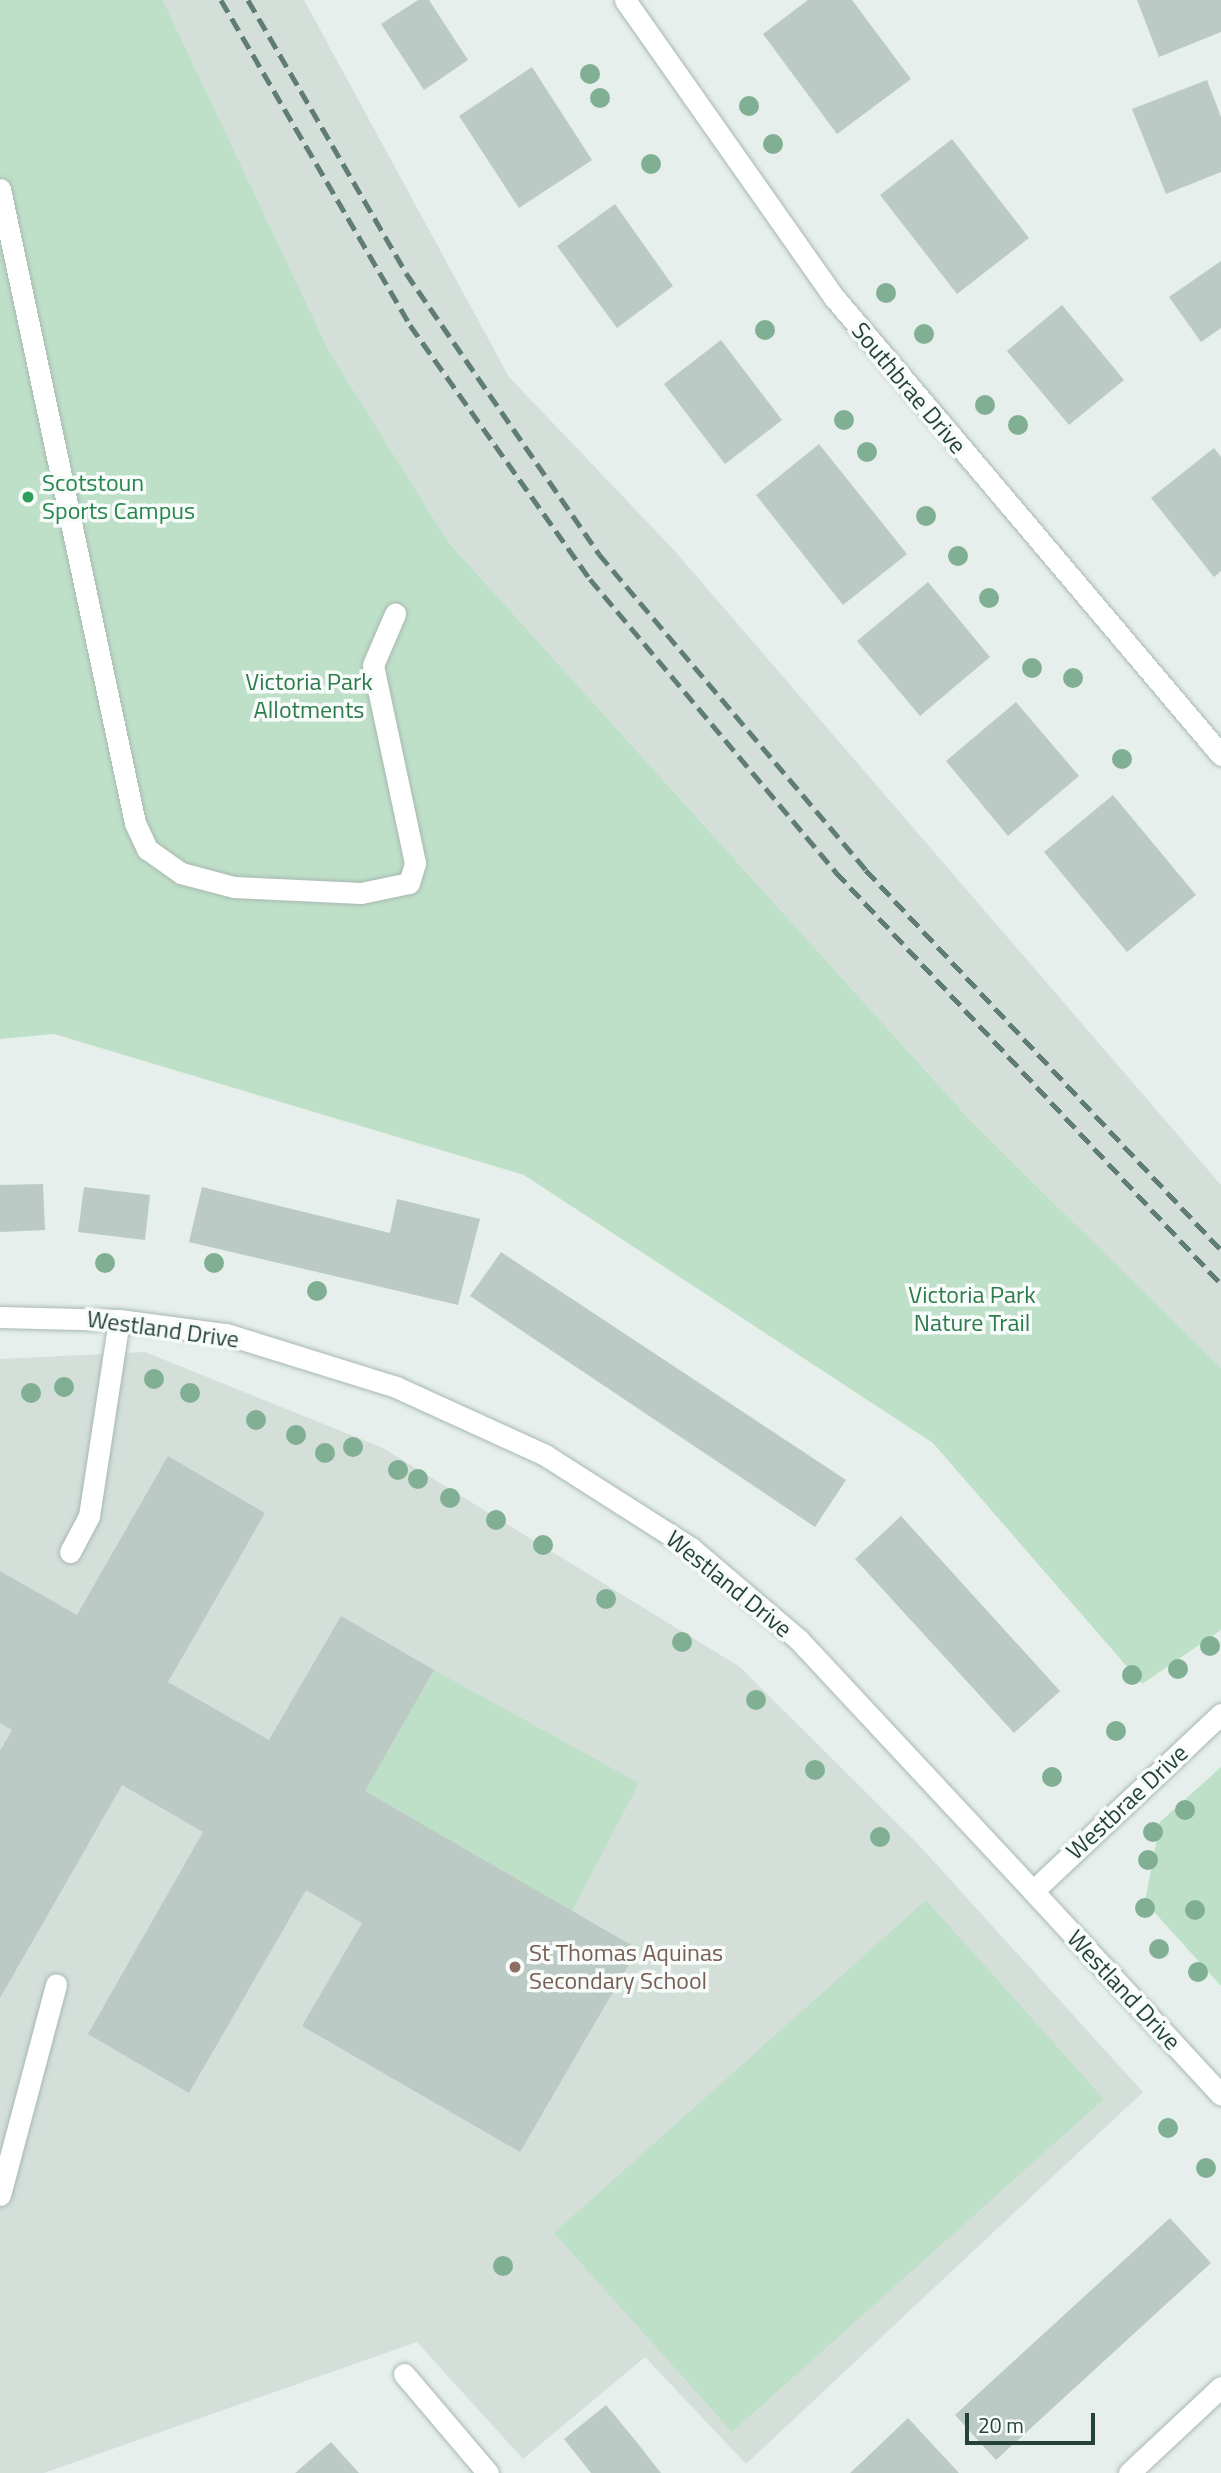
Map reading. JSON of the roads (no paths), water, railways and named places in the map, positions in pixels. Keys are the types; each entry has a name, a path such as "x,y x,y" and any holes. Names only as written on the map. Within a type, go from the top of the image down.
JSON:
{"street":[{"name":"Southbrae Drive","path":"625,0 833,296 1221,755"},
{"path":"0,189 135,823 147,849 181,873 234,887 361,893 409,883 415,863 373,665 395,614"},
{"name":"Westland Drive","path":"0,1317 119,1320 226,1334 396,1387 545,1455 691,1548 798,1639 1221,2095"},
{"path":"70,1552 89,1516 119,1320"},
{"name":"Westbrae Drive","path":"1033,1891 1221,1714"},
{"path":"0,2195 56,1984"},
{"path":"404,2374 488,2473"},
{"path":"1129,2473 1221,2387"}],"railway":[{"path":"221,0 410,325 590,579 836,872 1221,1284"},
{"path":"248,0 406,273 599,554 866,870 1221,1250"}],"place":[{"name":"Scotstoun Sports Campus","path":"28,497"},
{"name":"St Thomas Aquinas Secondary School","path":"515,1967"}],"park label":[{"name":"Victoria Park Allotments","path":"309,696"},
{"name":"Victoria Park Nature Trail","path":"972,1309"}]}
